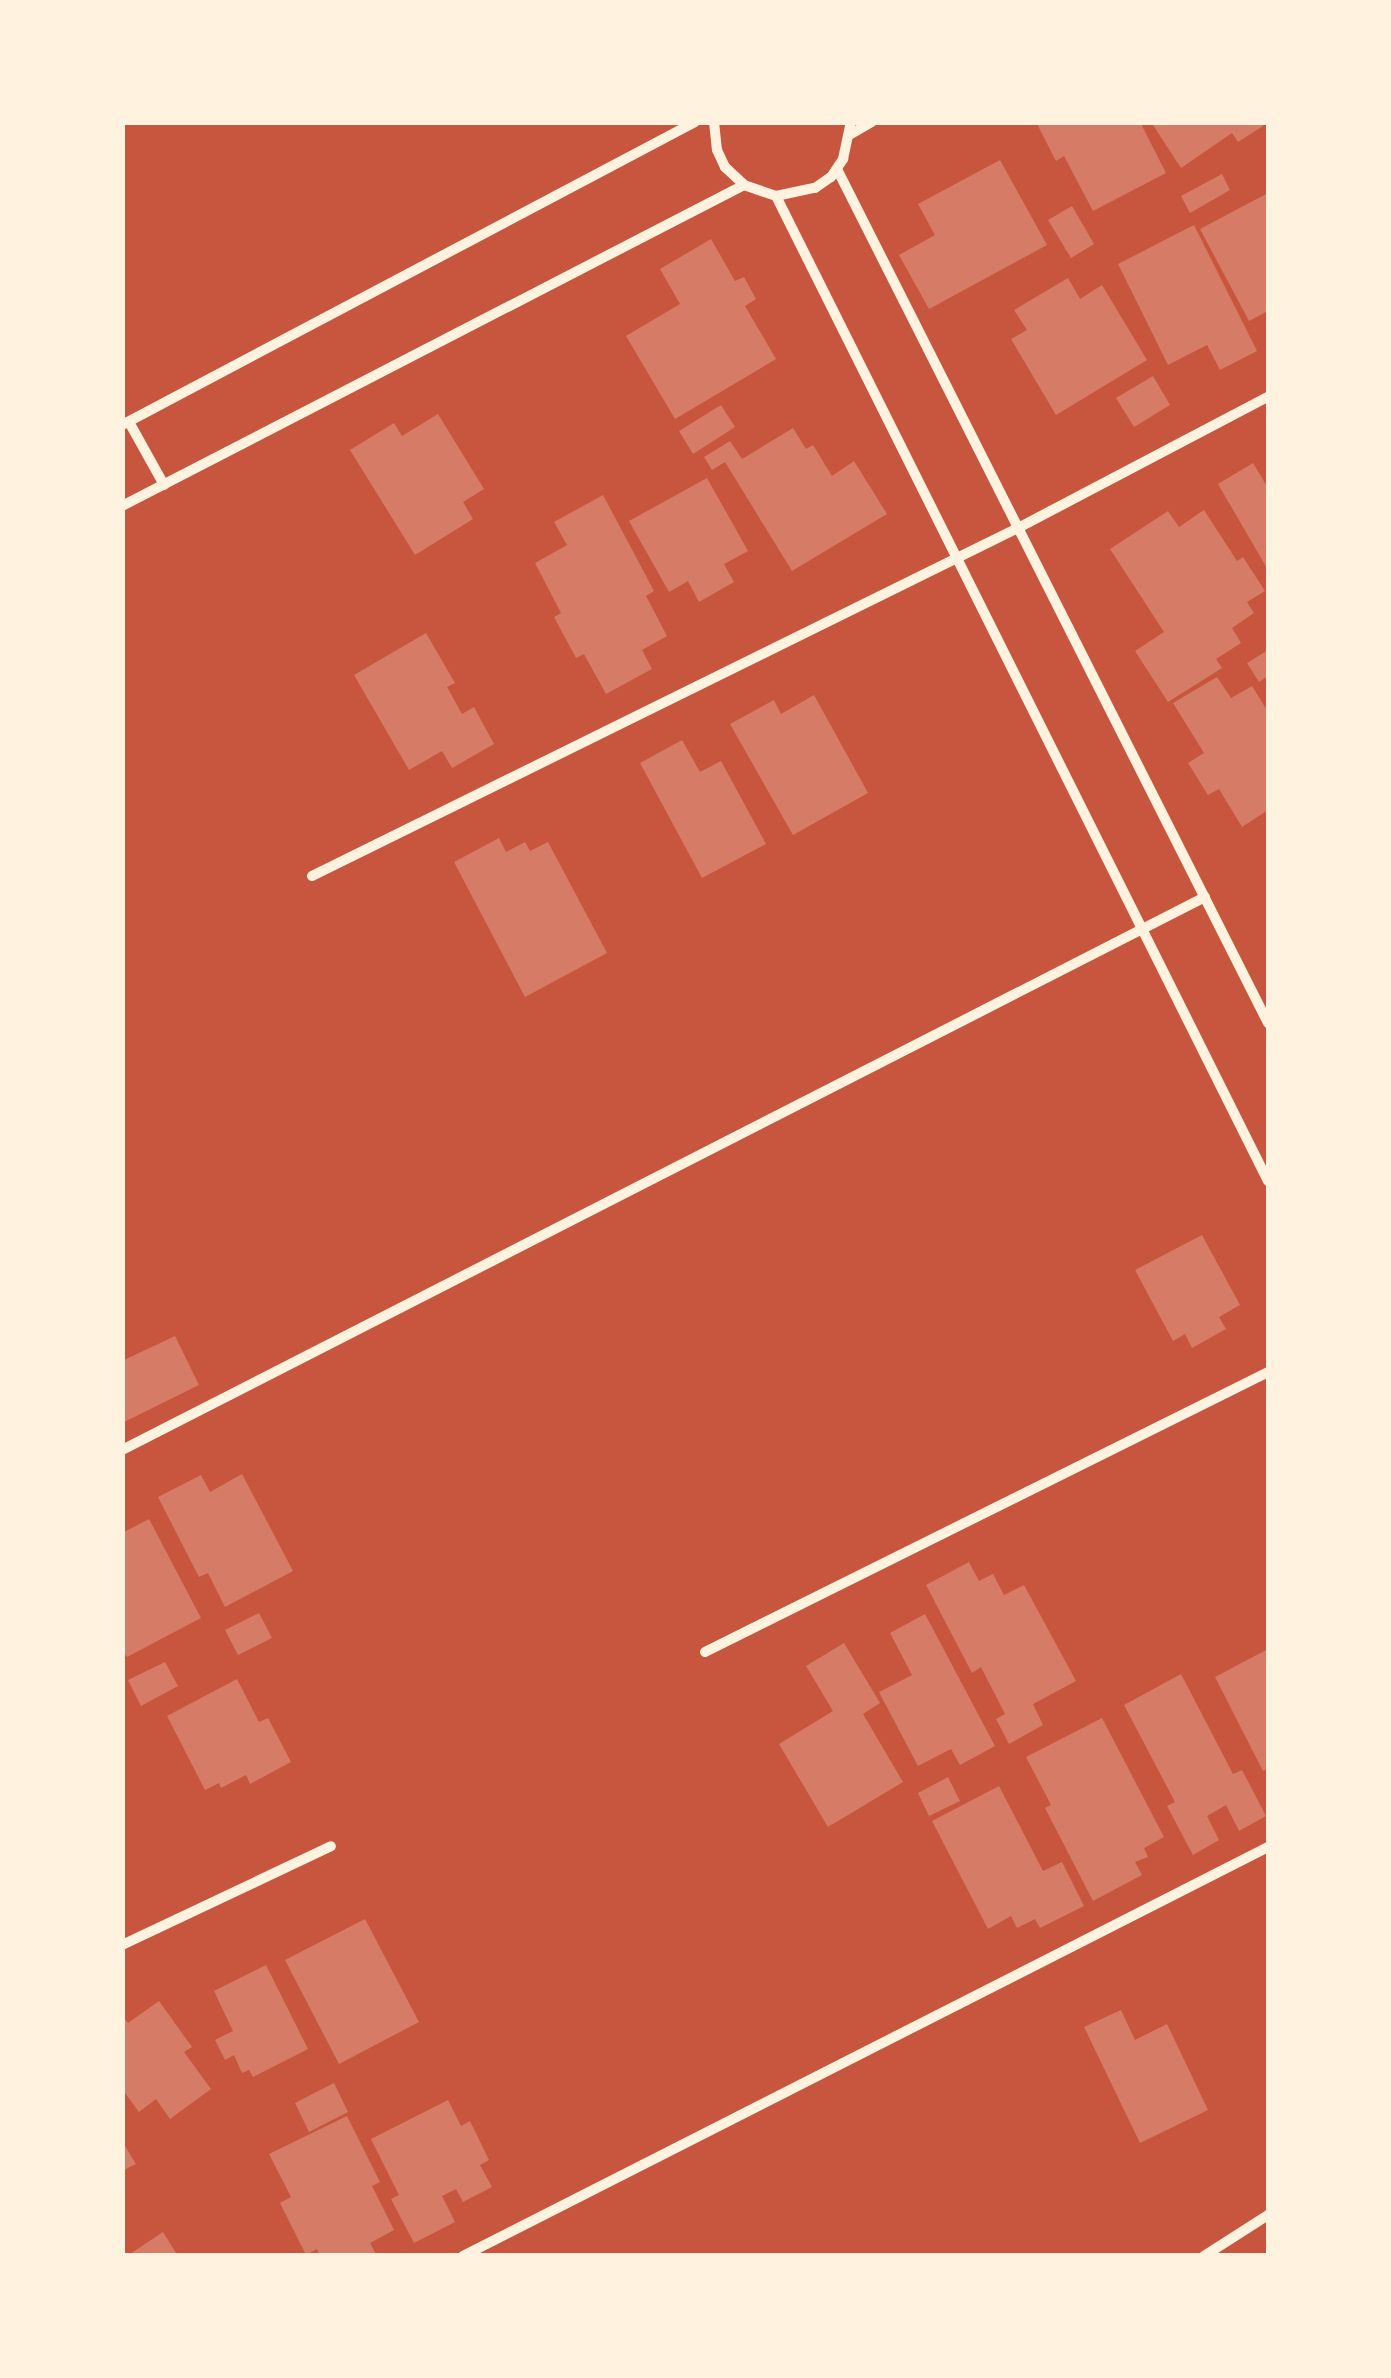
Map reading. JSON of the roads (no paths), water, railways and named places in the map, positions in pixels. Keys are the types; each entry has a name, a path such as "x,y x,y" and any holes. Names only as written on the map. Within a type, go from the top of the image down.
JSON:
{"street":[{"path":"164,484 126,424 695,122"},
{"path":"714,122 717,150 725,167 744,185 776,196 815,188 836,169 851,128 872,122"},
{"path":"836,169 1268,1022"},
{"path":"122,506 744,185"},
{"path":"776,196 1268,1181"},
{"path":"312,876 1018,528 1268,397"},
{"path":"122,1450 1205,897"},
{"path":"705,1652 1268,1372"},
{"path":"122,1945 331,1846"},
{"path":"464,2256 1268,1847"},
{"path":"1204,2256 1268,2216"}]}
